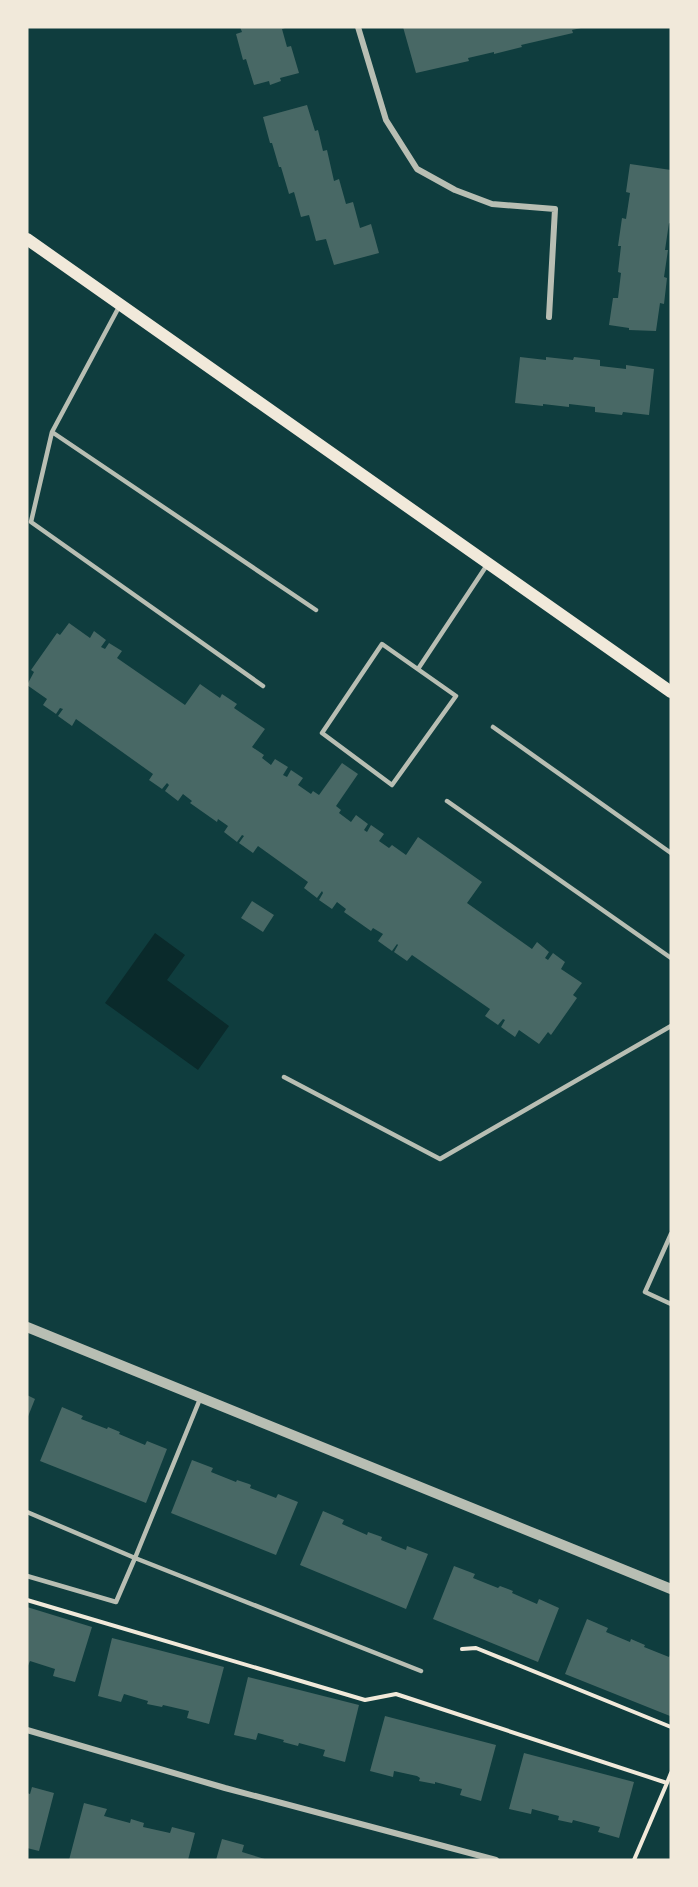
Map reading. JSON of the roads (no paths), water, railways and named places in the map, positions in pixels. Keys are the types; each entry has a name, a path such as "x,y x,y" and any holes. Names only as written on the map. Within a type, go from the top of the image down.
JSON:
{"main road":[{"path":"27,239 671,692"}],"street":[{"path":"358,27 386,120 417,169 454,190 492,204 555,209 549,317"},
{"path":"27,1327 671,1589"},
{"path":"27,1730 225,1788 496,1860"}],"lane":[{"path":"120,305 52,432 31,522 263,686"},
{"path":"52,432 316,610"},
{"path":"418,669 488,563"},
{"path":"382,644 418,669 456,696 392,785 322,733 382,644"},
{"path":"493,727 671,853"},
{"path":"447,801 671,958"},
{"path":"284,1077 440,1160 671,1026"},
{"path":"671,1234 645,1293 671,1304"},
{"path":"27,1575 116,1602 200,1398"},
{"path":"27,1512 135,1558 421,1671"}],"water":[{"path":"155,933 185,955 167,980 229,1026 198,1070 105,1003"}]}
